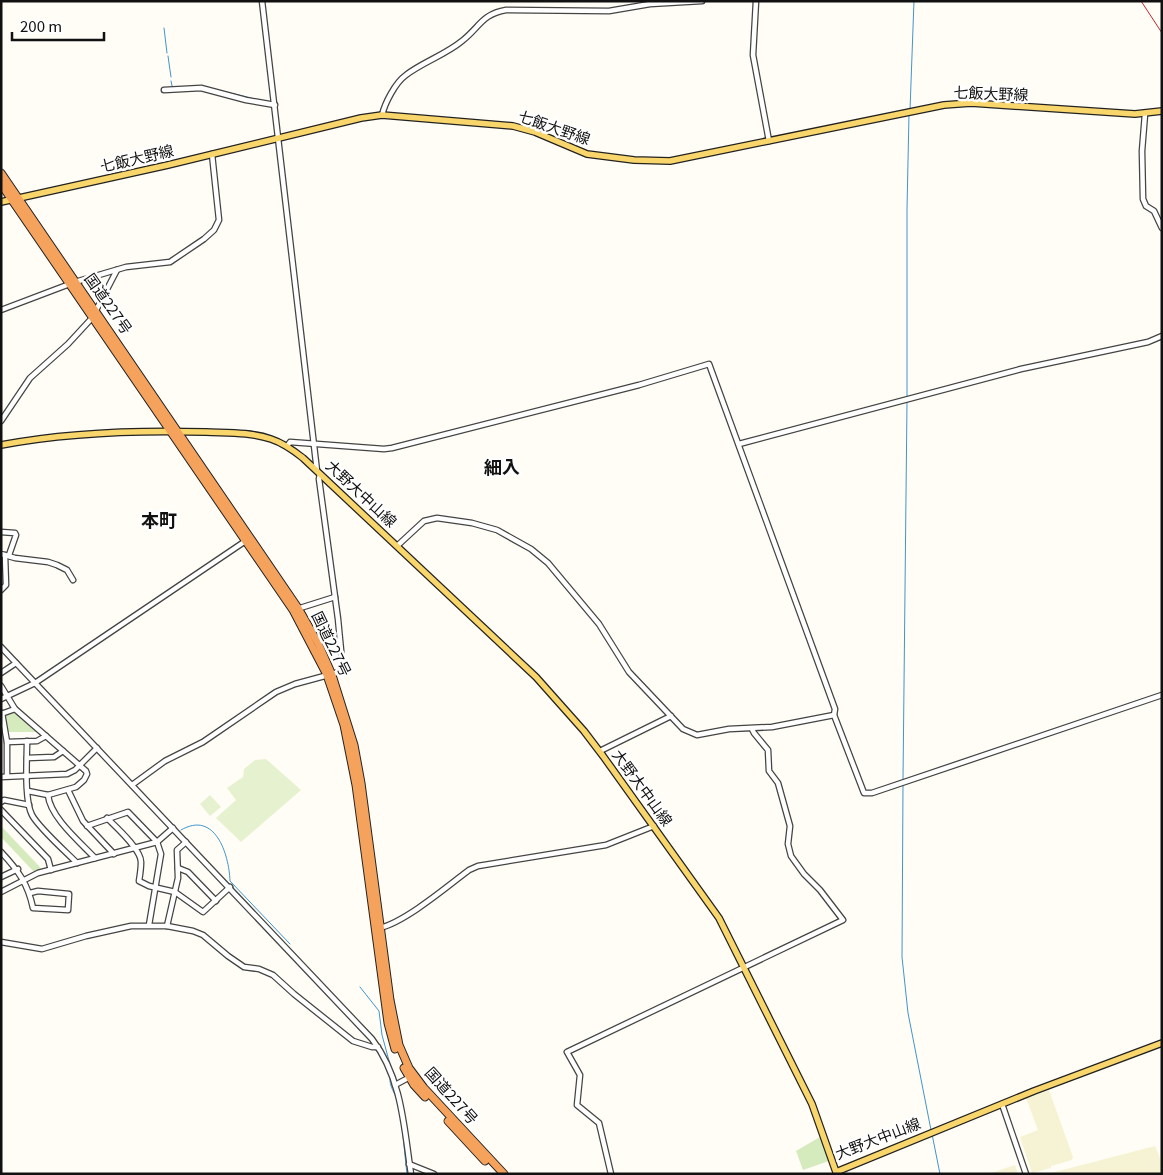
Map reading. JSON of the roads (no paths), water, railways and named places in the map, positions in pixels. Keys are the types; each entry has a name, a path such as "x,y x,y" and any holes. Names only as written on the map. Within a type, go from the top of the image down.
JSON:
{"highway":[{"name":"国道227号","path":"1,173 16,199 94,315 318,642 354,745 361,783 378,928 393,1022 399,1046 414,1085 498,1174"},
{"name":"国道227号","path":"1,184 16,199"},
{"name":"国道227号","path":"412,1076 504,1174"}],"main road":[{"name":"七飯大野線","path":"1,202 361,118 382,116 513,126 535,132 588,154 658,162 681,160 944,105 971,103 1118,114 1145,114 1162,111"},
{"name":"大野大中山線","path":"1,445 78,434 174,431 256,435 272,439 287,446 319,473 536,677 600,751 719,918 812,1104 834,1173 1002,1104 1162,1043"}],"street":[{"path":"132,785 166,761 211,736 276,692 295,684 343,671 301,336 280,137 262,1"},
{"path":"382,116 396,87 406,76 463,41 483,19 494,13 506,10 609,11 650,4 702,1"},
{"path":"756,1 753,54 769,142"},
{"path":"164,90 201,88 246,100 275,105"},
{"path":"1145,114 1142,151 1143,199 1146,206 1154,210 1162,228"},
{"path":"1,310 73,283 126,267 170,262 214,230 219,220 212,154"},
{"path":"1,421 30,378 68,344 94,315 117,270"},
{"path":"739,444 1021,369 1148,342 1162,336"},
{"path":"287,446 290,442 392,448 639,385 709,364 836,709 834,715 864,793 872,793 903,783 1162,695"},
{"path":"397,546 424,521 437,518 492,528 531,550 548,563 600,624 629,672 683,729 697,735 729,729 772,727 834,715"},
{"path":"1,532 15,532 16,535 5,555 6,585 1,590"},
{"path":"1,699 35,683 248,539"},
{"path":"5,555 57,565 67,570 73,580"},
{"path":"296,609 334,597"},
{"path":"1,647 367,1032 378,1047 401,1101 410,1174"},
{"path":"1,673 16,663"},
{"path":"1,686 9,696 15,709 80,765 87,774 84,780 76,787 68,790 48,795 28,791"},
{"path":"7,776 7,742 2,714 15,709"},
{"path":"600,751 671,716"},
{"path":"611,1174 599,1123 577,1105 580,1074 567,1052 843,920 791,856 788,844 790,826 778,783 770,771 768,750 752,729"},
{"path":"7,742 37,741 46,736"},
{"path":"27,742 29,804 33,816 77,864"},
{"path":"1,777 67,774 80,765 97,748"},
{"path":"27,758 54,757 63,751"},
{"path":"68,790 83,821 114,854"},
{"path":"48,795 58,818 95,858"},
{"path":"1,802 4,800 29,804"},
{"path":"1,810 48,859 51,870"},
{"path":"87,826 128,812 156,842 161,854 149,925"},
{"path":"107,818 135,848 142,860 139,881 156,888 175,892 203,912 230,887"},
{"path":"378,928 415,909 472,868 606,845 654,826"},
{"path":"1,892 38,873 156,842 173,828"},
{"path":"167,926 178,878 177,850 186,842"},
{"path":"1,852 18,869 30,893 33,908 68,910 69,894 38,891 30,893"},
{"path":"178,868 188,872 216,901"},
{"path":"1,877 18,869"},
{"path":"1,942 42,949 119,928 149,925 167,926 199,933 244,967 272,975 353,1041 378,1047"},
{"path":"395,1085 412,1076"},
{"path":"1002,1104 1026,1174"},
{"path":"409,1164 434,1174"}],"waterway":[{"path":"910,110 914,1"},
{"path":"164,28 167,53"},
{"path":"168,56 171,77"},
{"path":"171,81 172,86 175,87 201,86"},
{"path":"214,89 259,100"},
{"path":"907,398 909,114"},
{"path":"903,780 907,402"},
{"path":"903,784 902,957 908,1013 931,1130"},
{"path":"181,830 193,825 203,826 211,830 223,848 227,859 230,881 290,944"},
{"path":"360,987 379,1011 382,1035 391,1068"},
{"path":"390,1078 390,1084 397,1100 401,1118 407,1174"},
{"path":"932,1134 940,1174"}],"railway":[{"path":"1141,1 1162,33"}],"district":[{"name":"細入","path":"502,468"},
{"name":"本町","path":"159,521"}]}
